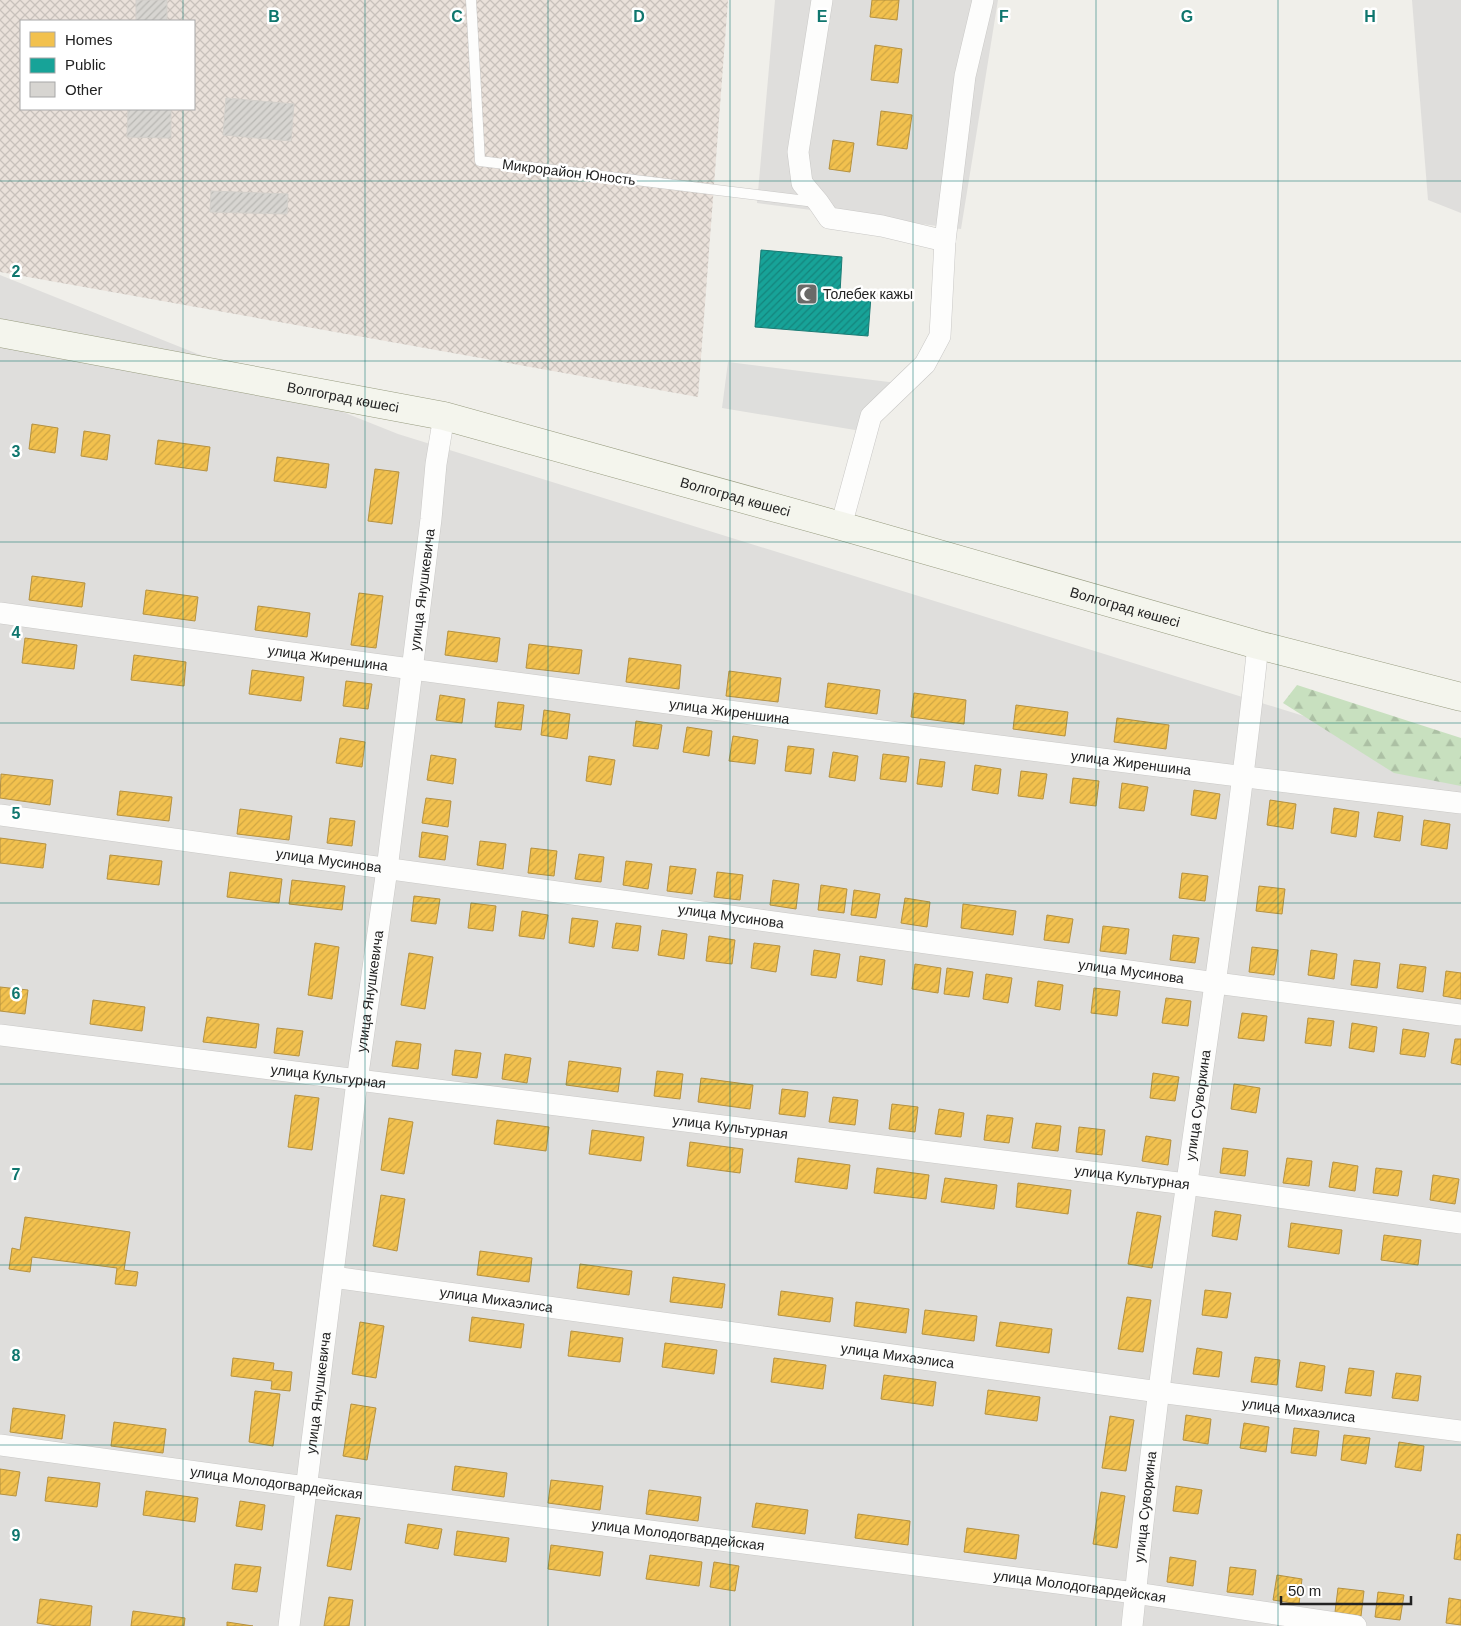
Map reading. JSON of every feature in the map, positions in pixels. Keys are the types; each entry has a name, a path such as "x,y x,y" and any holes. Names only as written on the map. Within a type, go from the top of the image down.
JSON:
{"main road":[{"name":"Волгоград көшесі","path":"0,333 444,416 841,526 1258,645 1461,697"}],"street":[{"path":"822,0 798,152 802,183 829,218 882,226 945,241"},
{"path":"841,526 871,416 925,364 940,336 945,241 965,76 983,0"},
{"name":"улица Янушкевича","path":"289,1626 334,1278 357,1081 387,869 431,519 436,464 444,416"},
{"name":"улица Жиреншина","path":"0,613 412,670 1244,777 1461,803"},
{"name":"улица Суворкина","path":"1132,1626 1159,1392 1186,1184 1244,777 1258,645"},
{"name":"улица Мусинова","path":"0,816 1461,1015"},
{"name":"улица Культурная","path":"0,1035 1186,1184 1461,1222"},
{"name":"улица Михаэлиса","path":"334,1278 1159,1392 1461,1431"},
{"name":"улица Молодогвардейская","path":"0,1445 306,1487 1135,1593 1356,1626"}],"lane":[{"name":"Микрорайон Юность","path":"471,0 480,161 818,202"}],"shaded area":[{"path":"0,0 728,0 698,397 0,272"},
{"path":"775,0 998,0 961,229 757,203"},
{"path":"1412,0 1461,0 1461,213 1428,200"},
{"path":"0,275 398,434 1461,765 1461,1626 0,1626"},
{"path":"728,362 905,384 867,432 722,408"}],"green space":[{"path":"1297,685 1461,738 1461,786 1394,773 1283,703"}],"building: Homes":[{"path":"872,0 899,0 897,20 870,17"},
{"path":"875,45 902,49 898,83 871,80"},
{"path":"881,111 912,115 907,149 877,145"},
{"path":"833,140 854,143 850,172 829,169"},
{"path":"32,424 58,428 55,453 29,449"},
{"path":"84,431 110,435 107,460 81,456"},
{"path":"158,440 210,447 207,471 155,464"},
{"path":"277,457 329,464 326,488 274,481"},
{"path":"375,469 399,472 392,524 368,521"},
{"path":"32,576 85,583 82,607 29,600"},
{"path":"146,590 198,597 195,621 143,614"},
{"path":"359,593 383,596 376,648 351,645"},
{"path":"258,606 310,613 307,637 255,630"},
{"path":"448,631 500,638 497,662 445,655"},
{"path":"25,638 77,645 74,669 22,663"},
{"path":"529,644 582,650 579,674 526,668"},
{"path":"134,655 186,662 184,686 131,680"},
{"path":"629,658 681,665 679,689 626,682"},
{"path":"252,670 304,677 301,701 249,694"},
{"path":"729,671 781,678 778,702 726,696"},
{"path":"346,681 372,684 368,709 343,706"},
{"path":"828,683 880,690 877,714 825,707"},
{"path":"914,693 966,700 964,724 911,717"},
{"path":"440,695 465,699 462,723 436,720"},
{"path":"498,702 524,705 521,730 495,727"},
{"path":"1016,705 1068,712 1065,736 1013,729"},
{"path":"544,710 570,714 567,739 541,735"},
{"path":"1117,718 1169,725 1166,749 1114,742"},
{"path":"636,721 662,725 658,749 633,746"},
{"path":"687,727 712,731 709,756 683,752"},
{"path":"733,736 758,740 755,764 729,761"},
{"path":"340,738 365,742 362,767 336,763"},
{"path":"788,746 814,749 811,774 785,771"},
{"path":"833,752 858,756 855,781 829,777"},
{"path":"883,754 909,757 906,782 880,779"},
{"path":"431,755 456,759 453,784 427,780"},
{"path":"589,756 615,760 611,785 586,781"},
{"path":"920,759 945,762 942,787 917,784"},
{"path":"975,765 1001,769 998,794 972,790"},
{"path":"1021,771 1047,774 1043,799 1018,796"},
{"path":"1,774 53,780 50,805 0,798"},
{"path":"1073,778 1099,781 1096,806 1070,803"},
{"path":"1122,783 1148,787 1144,811 1119,808"},
{"path":"1194,790 1220,794 1216,819 1191,815"},
{"path":"120,791 172,797 169,821 117,815"},
{"path":"426,798 451,801 448,827 422,823"},
{"path":"1270,800 1296,804 1293,829 1267,825"},
{"path":"1334,808 1359,812 1356,837 1331,833"},
{"path":"240,809 292,816 289,840 237,834"},
{"path":"1378,812 1403,816 1400,841 1374,837"},
{"path":"330,818 355,821 352,846 327,843"},
{"path":"1424,820 1450,824 1447,849 1421,845"},
{"path":"422,832 448,836 445,860 419,857"},
{"path":"0,838 46,844 43,868 0,863"},
{"path":"480,841 506,844 503,869 477,865"},
{"path":"531,848 557,851 554,876 528,873"},
{"path":"579,854 604,857 601,882 575,879"},
{"path":"110,855 162,861 159,885 107,879"},
{"path":"626,861 652,864 648,889 623,885"},
{"path":"670,866 696,869 692,894 667,891"},
{"path":"230,872 282,879 279,903 227,897"},
{"path":"717,872 743,875 740,900 714,897"},
{"path":"1182,873 1208,876 1205,901 1179,898"},
{"path":"292,880 345,886 342,910 289,904"},
{"path":"773,880 799,884 796,909 770,905"},
{"path":"821,885 847,889 844,913 818,910"},
{"path":"1259,886 1285,889 1282,914 1256,911"},
{"path":"854,890 880,894 876,918 851,915"},
{"path":"414,896 440,899 436,924 411,921"},
{"path":"905,898 930,902 927,927 901,923"},
{"path":"471,903 496,906 493,931 468,928"},
{"path":"963,904 1016,911 1013,935 961,928"},
{"path":"522,911 548,915 544,939 519,936"},
{"path":"1047,915 1073,919 1069,943 1044,940"},
{"path":"572,918 598,921 594,947 569,943"},
{"path":"616,923 641,926 638,951 612,948"},
{"path":"1103,926 1129,929 1126,954 1100,951"},
{"path":"662,930 687,934 684,959 658,955"},
{"path":"1173,935 1199,938 1195,963 1170,960"},
{"path":"709,936 735,940 732,964 706,961"},
{"path":"315,943 339,947 332,999 308,995"},
{"path":"754,943 780,946 776,972 751,968"},
{"path":"1252,947 1278,950 1274,975 1249,972"},
{"path":"814,950 840,954 836,978 811,975"},
{"path":"1311,950 1337,954 1334,979 1308,975"},
{"path":"409,953 433,957 425,1009 401,1005"},
{"path":"860,956 885,960 882,985 857,981"},
{"path":"1354,960 1380,963 1377,988 1351,985"},
{"path":"915,964 941,968 938,993 912,989"},
{"path":"1400,964 1426,967 1423,992 1397,988"},
{"path":"947,968 973,972 969,997 944,994"},
{"path":"1446,971 1461,973 1461,999 1443,996"},
{"path":"986,974 1012,978 1008,1003 983,999"},
{"path":"1038,981 1063,985 1060,1010 1035,1006"},
{"path":"0,987 28,990 25,1014 0,1011"},
{"path":"1094,988 1120,991 1117,1016 1091,1013"},
{"path":"1166,998 1191,1001 1188,1026 1162,1023"},
{"path":"93,1000 145,1007 142,1031 90,1024"},
{"path":"1242,1013 1267,1016 1264,1041 1238,1038"},
{"path":"207,1017 259,1024 256,1048 203,1042"},
{"path":"1308,1018 1334,1021 1331,1046 1305,1043"},
{"path":"1352,1023 1377,1027 1374,1052 1349,1048"},
{"path":"277,1028 303,1031 299,1056 274,1053"},
{"path":"1403,1029 1429,1033 1425,1057 1400,1054"},
{"path":"1455,1039 1461,1039 1461,1065 1451,1063"},
{"path":"396,1041 421,1044 418,1069 392,1066"},
{"path":"455,1050 481,1053 477,1078 452,1075"},
{"path":"505,1054 531,1058 527,1083 502,1079"},
{"path":"569,1061 621,1068 618,1092 566,1085"},
{"path":"657,1071 683,1074 680,1099 654,1096"},
{"path":"1153,1073 1179,1077 1175,1101 1150,1098"},
{"path":"701,1078 753,1085 750,1109 698,1102"},
{"path":"1234,1084 1260,1088 1256,1113 1231,1109"},
{"path":"782,1089 808,1092 805,1117 779,1114"},
{"path":"295,1095 319,1098 312,1150 288,1147"},
{"path":"833,1097 858,1100 855,1125 829,1122"},
{"path":"892,1104 918,1107 915,1132 889,1129"},
{"path":"939,1109 964,1113 961,1137 935,1134"},
{"path":"987,1115 1013,1118 1009,1143 984,1140"},
{"path":"389,1118 413,1122 404,1174 381,1170"},
{"path":"497,1120 549,1127 546,1151 494,1144"},
{"path":"1036,1123 1061,1126 1058,1151 1032,1148"},
{"path":"1079,1127 1105,1130 1102,1155 1076,1152"},
{"path":"592,1130 644,1137 641,1161 589,1154"},
{"path":"1146,1136 1171,1140 1168,1165 1142,1161"},
{"path":"690,1142 743,1149 740,1173 687,1166"},
{"path":"1223,1148 1248,1151 1245,1176 1220,1173"},
{"path":"798,1158 850,1165 847,1189 795,1182"},
{"path":"1287,1158 1312,1161 1309,1186 1283,1183"},
{"path":"1333,1162 1358,1166 1355,1191 1329,1187"},
{"path":"877,1168 929,1175 926,1199 874,1193"},
{"path":"1376,1168 1402,1171 1398,1196 1373,1193"},
{"path":"1433,1175 1459,1179 1455,1204 1430,1200"},
{"path":"945,1178 997,1185 994,1209 941,1202"},
{"path":"1018,1183 1071,1190 1068,1214 1016,1207"},
{"path":"381,1195 405,1199 397,1251 373,1246"},
{"path":"1215,1211 1241,1215 1237,1240 1212,1236"},
{"path":"1137,1212 1161,1216 1152,1268 1128,1264"},
{"path":"25,1217 130,1232 124,1270 138,1272 136,1286 115,1284 117,1268 32,1257 30,1272 9,1269 12,1248 20,1250"},
{"path":"1291,1223 1342,1230 1339,1254 1288,1247"},
{"path":"1384,1235 1421,1240 1418,1265 1381,1260"},
{"path":"480,1251 532,1258 529,1282 477,1275"},
{"path":"580,1264 632,1271 629,1295 577,1288"},
{"path":"673,1277 725,1284 722,1308 670,1302"},
{"path":"1205,1290 1231,1293 1227,1318 1202,1315"},
{"path":"781,1291 833,1298 830,1322 778,1315"},
{"path":"1127,1297 1151,1300 1143,1352 1118,1349"},
{"path":"856,1302 909,1309 906,1333 854,1326"},
{"path":"925,1310 977,1316 974,1341 922,1334"},
{"path":"472,1317 524,1324 521,1348 469,1341"},
{"path":"360,1322 384,1326 376,1378 352,1374"},
{"path":"1000,1322 1052,1329 1049,1353 996,1346"},
{"path":"571,1331 623,1338 620,1362 568,1356"},
{"path":"665,1343 717,1350 714,1374 662,1367"},
{"path":"1197,1348 1222,1352 1219,1377 1193,1374"},
{"path":"1255,1357 1280,1360 1277,1385 1251,1382"},
{"path":"233,1358 274,1363 273,1370 292,1372 290,1391 271,1389 272,1381 231,1376"},
{"path":"774,1358 826,1365 823,1389 771,1382"},
{"path":"1300,1362 1325,1366 1322,1391 1296,1387"},
{"path":"1349,1368 1374,1371 1371,1396 1345,1393"},
{"path":"1396,1373 1421,1376 1418,1401 1392,1398"},
{"path":"884,1375 936,1382 933,1406 881,1399"},
{"path":"988,1390 1040,1397 1037,1421 985,1414"},
{"path":"255,1391 280,1394 273,1446 249,1442"},
{"path":"351,1404 376,1408 367,1460 343,1456"},
{"path":"13,1408 65,1415 62,1439 10,1432"},
{"path":"1186,1415 1211,1419 1208,1444 1183,1440"},
{"path":"1110,1416 1134,1420 1126,1471 1102,1468"},
{"path":"114,1422 166,1429 163,1453 111,1446"},
{"path":"1244,1423 1269,1427 1266,1452 1240,1448"},
{"path":"1294,1428 1319,1431 1316,1456 1291,1453"},
{"path":"1344,1435 1370,1438 1366,1464 1341,1460"},
{"path":"1399,1442 1424,1446 1421,1471 1395,1467"},
{"path":"455,1466 507,1473 504,1497 452,1490"},
{"path":"0,1469 20,1472 16,1496 0,1494"},
{"path":"48,1477 100,1483 97,1507 45,1501"},
{"path":"551,1480 603,1486 600,1510 548,1503"},
{"path":"1176,1486 1202,1490 1198,1514 1173,1511"},
{"path":"649,1490 701,1497 698,1521 646,1514"},
{"path":"146,1491 198,1498 195,1522 143,1515"},
{"path":"1101,1492 1125,1496 1117,1548 1093,1544"},
{"path":"240,1501 265,1505 262,1530 236,1526"},
{"path":"756,1503 808,1510 805,1534 752,1527"},
{"path":"858,1514 910,1521 908,1545 855,1538"},
{"path":"336,1515 360,1518 351,1570 327,1566"},
{"path":"408,1524 442,1529 438,1549 405,1543"},
{"path":"967,1528 1019,1535 1016,1559 964,1552"},
{"path":"457,1531 509,1538 506,1562 454,1555"},
{"path":"1457,1534 1461,1535 1461,1560 1454,1559"},
{"path":"551,1545 603,1552 600,1576 548,1569"},
{"path":"650,1555 702,1562 699,1586 646,1579"},
{"path":"1170,1557 1196,1561 1193,1586 1167,1582"},
{"path":"714,1562 739,1566 735,1591 710,1587"},
{"path":"235,1564 261,1567 257,1592 232,1589"},
{"path":"1230,1567 1256,1570 1253,1595 1227,1592"},
{"path":"1277,1575 1302,1579 1299,1604 1273,1600"},
{"path":"1338,1588 1364,1591 1361,1616 1335,1612"},
{"path":"1378,1592 1404,1595 1400,1620 1375,1617"},
{"path":"329,1597 353,1600 349,1626 324,1626"},
{"path":"1449,1598 1461,1600 1461,1625 1446,1623"},
{"path":"40,1599 92,1606 90,1626 57,1626 37,1623"},
{"path":"133,1611 185,1618 184,1626 131,1626"},
{"path":"227,1622 253,1626 227,1626"}],"building: Public":[{"name":"Толебек кажы","path":"761,250 842,257 840,293 871,296 868,336 755,327"}],"building: Other":[{"path":"136,0 167,0 167,20 136,20"},
{"path":"226,98 294,104 291,141 223,135"},
{"path":"128,110 171,110 171,138 127,137"},
{"path":"211,191 288,194 287,214 210,212"}],"place":[{"name":"Толебек кажы","path":"807,294"}]}
